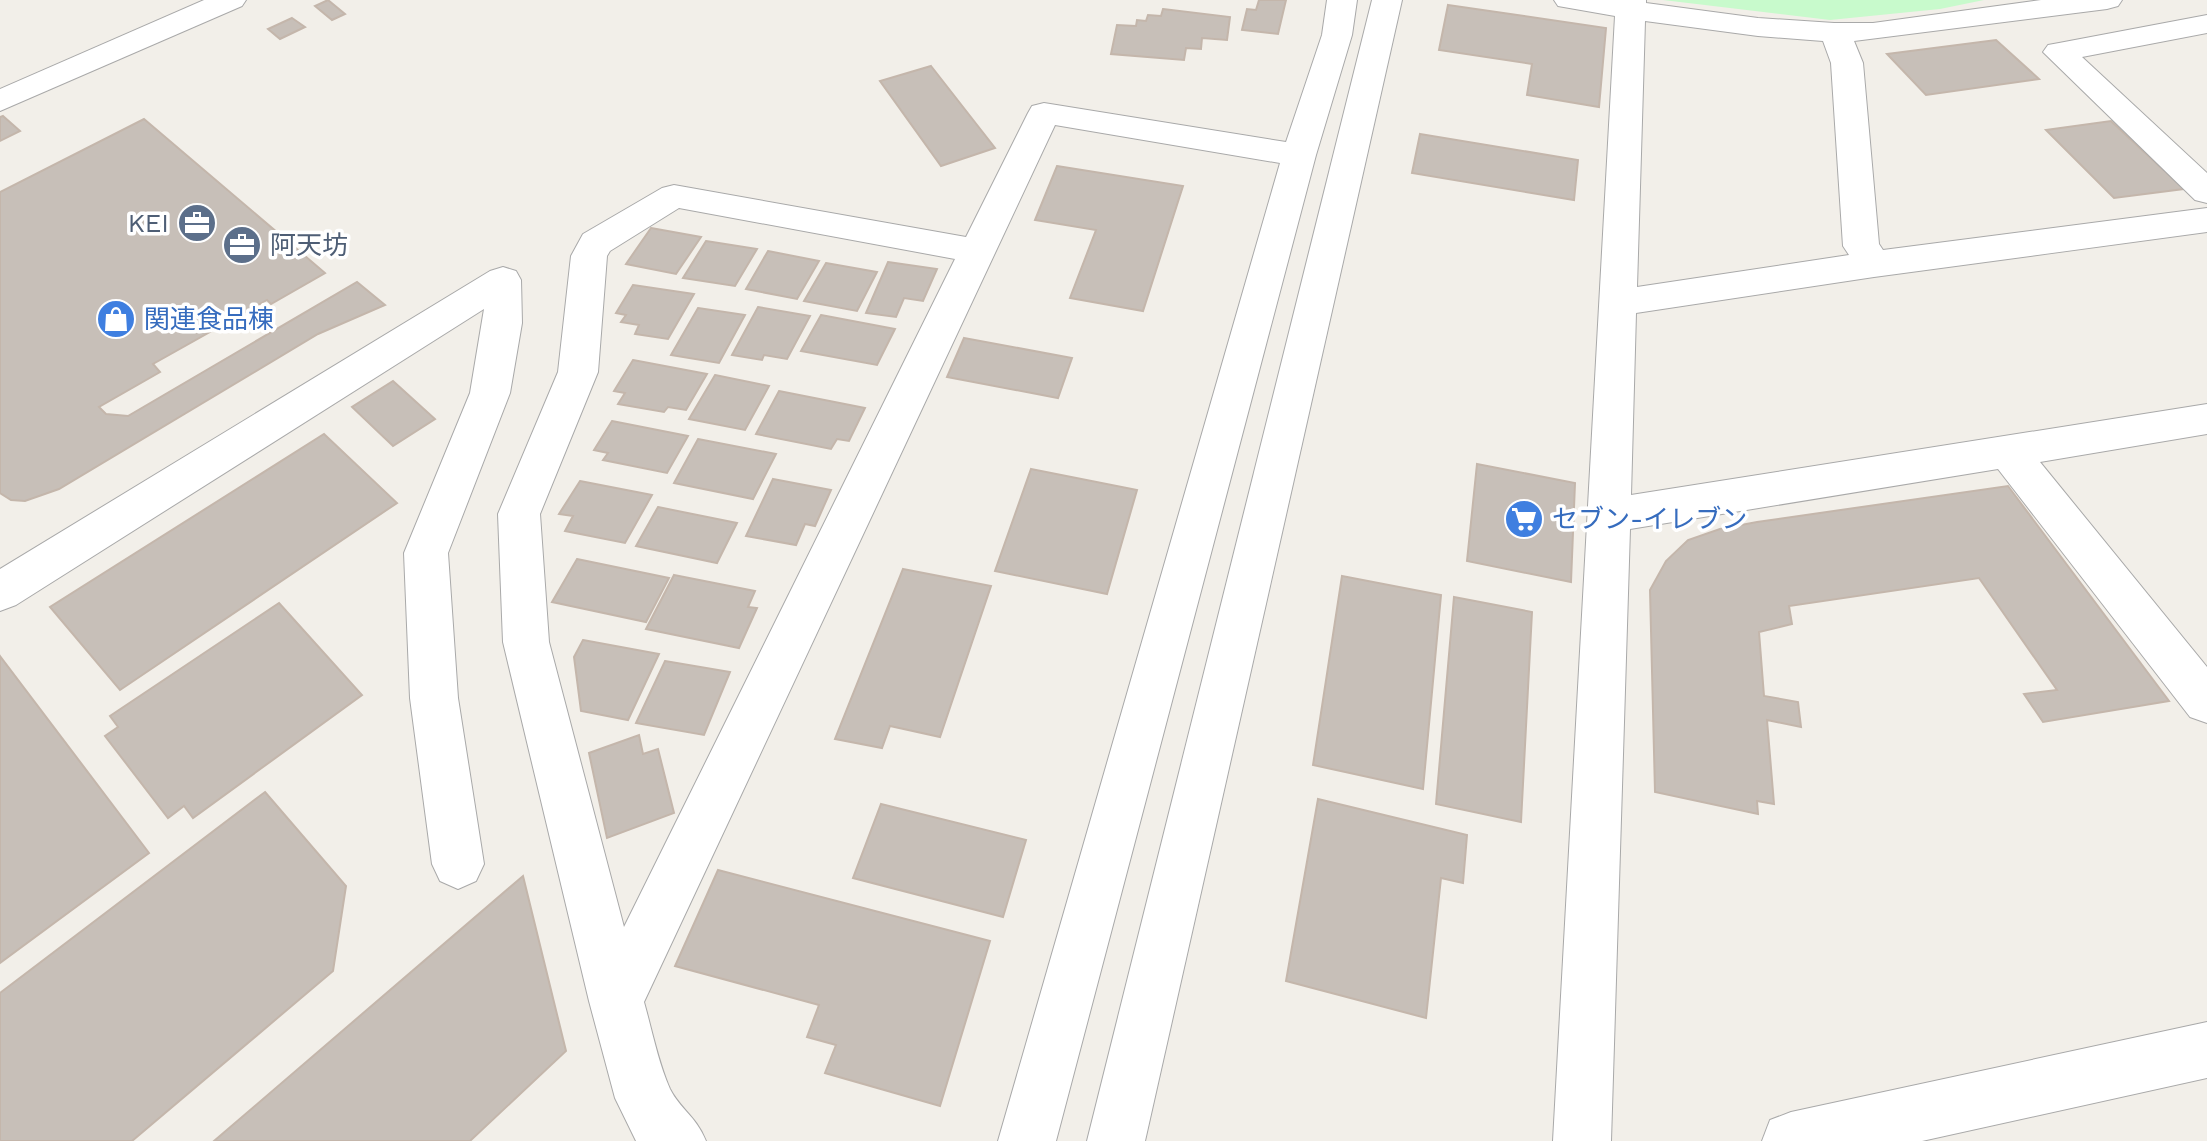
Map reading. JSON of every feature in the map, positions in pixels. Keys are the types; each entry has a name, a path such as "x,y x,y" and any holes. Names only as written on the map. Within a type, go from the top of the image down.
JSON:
{"street":[{"path":"0,101 172,23 231,0"},
{"path":"1027,1141 1299,155 1337,35 1342,0"},
{"path":"1116,1141 1387,0"},
{"path":"1569,0 1631,4 1697,21 1836,34 1873,32 2107,0"},
{"path":"1582,1141 1631,4"},
{"path":"2207,24 2059,52 2207,192"},
{"path":"1836,34 1847,63 1861,246 1874,264"},
{"path":"616,1001 1044,113 1299,155"},
{"path":"677,1141 656,1120 644,1098 616,1001 526,642 519,514 578,372 589,256 596,243 674,196 978,251"},
{"path":"1618,303 1874,264 2207,220"},
{"path":"0,592 503,280 503,323 490,393 426,553 434,698 458,864"},
{"path":"1611,515 2207,419"},
{"path":"2008,452 2204,692"},
{"path":"1791,1141 2207,1050"}],"green space":[{"path":"1663,0 1984,0 1940,9 1830,20"}],"building":[{"path":"328,0 345,14 332,20 315,6"},
{"path":"1259,0 1286,0 1278,34 1242,30 1247,9 1256,10"},
{"path":"1448,5 1606,28 1599,107 1527,95 1532,64 1439,50"},
{"path":"1163,9 1230,17 1227,40 1202,38 1201,49 1186,48 1184,60 1111,54 1117,25 1136,26 1137,20 1146,21 1148,15 1161,16"},
{"path":"292,18 305,27 280,39 268,29"},
{"path":"1996,40 2039,79 1926,95 1887,54"},
{"path":"931,66 995,148 941,166 880,81"},
{"path":"3,116 20,131 0,141 0,117"},
{"name":"関連食品棟","path":"144,119 325,273 271,304 267,300 153,364 160,372 99,407 106,414 128,416 357,282 385,305 318,334 59,489 25,501 11,500 0,493 0,192"},
{"path":"2111,121 2184,189 2114,198 2046,130"},
{"path":"1420,134 1578,160 1574,200 1412,173"},
{"path":"1057,166 1183,186 1143,311 1070,298 1096,230 1035,220"},
{"path":"651,228 701,237 676,274 626,264"},
{"path":"706,241 757,249 735,286 683,278"},
{"path":"768,251 819,261 797,299 746,289"},
{"path":"888,262 937,269 923,301 904,298 896,317 866,313"},
{"path":"826,263 877,272 857,311 804,301"},
{"path":"633,285 694,294 668,339 635,334 639,325 621,322 626,315 616,313"},
{"path":"758,307 810,316 787,359 764,355 762,360 732,355"},
{"path":"698,308 745,315 719,363 671,355"},
{"path":"821,315 895,329 877,365 801,351"},
{"path":"964,338 1072,358 1058,398 947,377"},
{"path":"633,360 707,374 686,410 668,407 664,412 618,404 625,393 614,391"},
{"path":"715,375 769,386 745,430 689,419"},
{"path":"393,381 435,419 393,446 352,407"},
{"path":"779,391 865,408 849,441 837,439 831,449 756,434"},
{"path":"612,421 688,436 667,473 603,460 608,453 594,450"},
{"path":"324,434 397,503 120,690 50,607"},
{"path":"698,439 776,454 753,499 674,483"},
{"path":"1477,464 1575,483 1571,582 1467,561"},
{"path":"1031,469 1137,490 1107,594 995,571"},
{"path":"773,479 831,490 815,526 805,524 796,545 746,536"},
{"path":"580,481 652,495 625,543 565,531 573,516 559,514"},
{"path":"2008,486 2169,701 2043,722 2024,694 2057,690 1979,578 1789,606 1792,624 1759,632 1764,696 1798,702 1801,727 1767,720 1774,804 1757,801 1758,814 1655,792 1650,590 1666,561 1688,540 1720,529 1757,522"},
{"path":"658,507 737,523 717,563 636,546"},
{"path":"577,559 669,578 646,622 552,602"},
{"path":"903,569 991,586 940,737 890,726 882,748 835,739"},
{"path":"674,575 755,591 748,607 757,608 739,648 646,629"},
{"path":"1342,576 1441,595 1423,789 1313,765"},
{"path":"1454,597 1532,612 1521,822 1436,804"},
{"path":"279,603 362,695 193,818 184,806 168,818 105,736 118,727 110,716"},
{"path":"583,640 659,654 628,720 581,711 574,657"},
{"path":"0,656 149,853 0,963"},
{"path":"665,661 730,672 704,735 636,723"},
{"path":"639,735 643,754 658,749 674,813 607,838 589,753"},
{"path":"265,792 346,886 333,971 132,1141 0,1141 0,993"},
{"path":"1318,799 1467,835 1463,883 1441,878 1426,1018 1286,981"},
{"path":"881,804 1026,840 1003,917 853,878"},
{"path":"718,870 990,941 940,1106 825,1073 836,1045 807,1037 819,1005 675,966"},
{"path":"523,876 566,1051 470,1141 214,1141"}],"place":[{"name":"KEI","path":"197,223"},
{"name":"阿天坊","path":"242,245"},
{"name":"関連食品棟","path":"116,319"},
{"name":"セブン-イレブン","path":"1524,519"}]}
